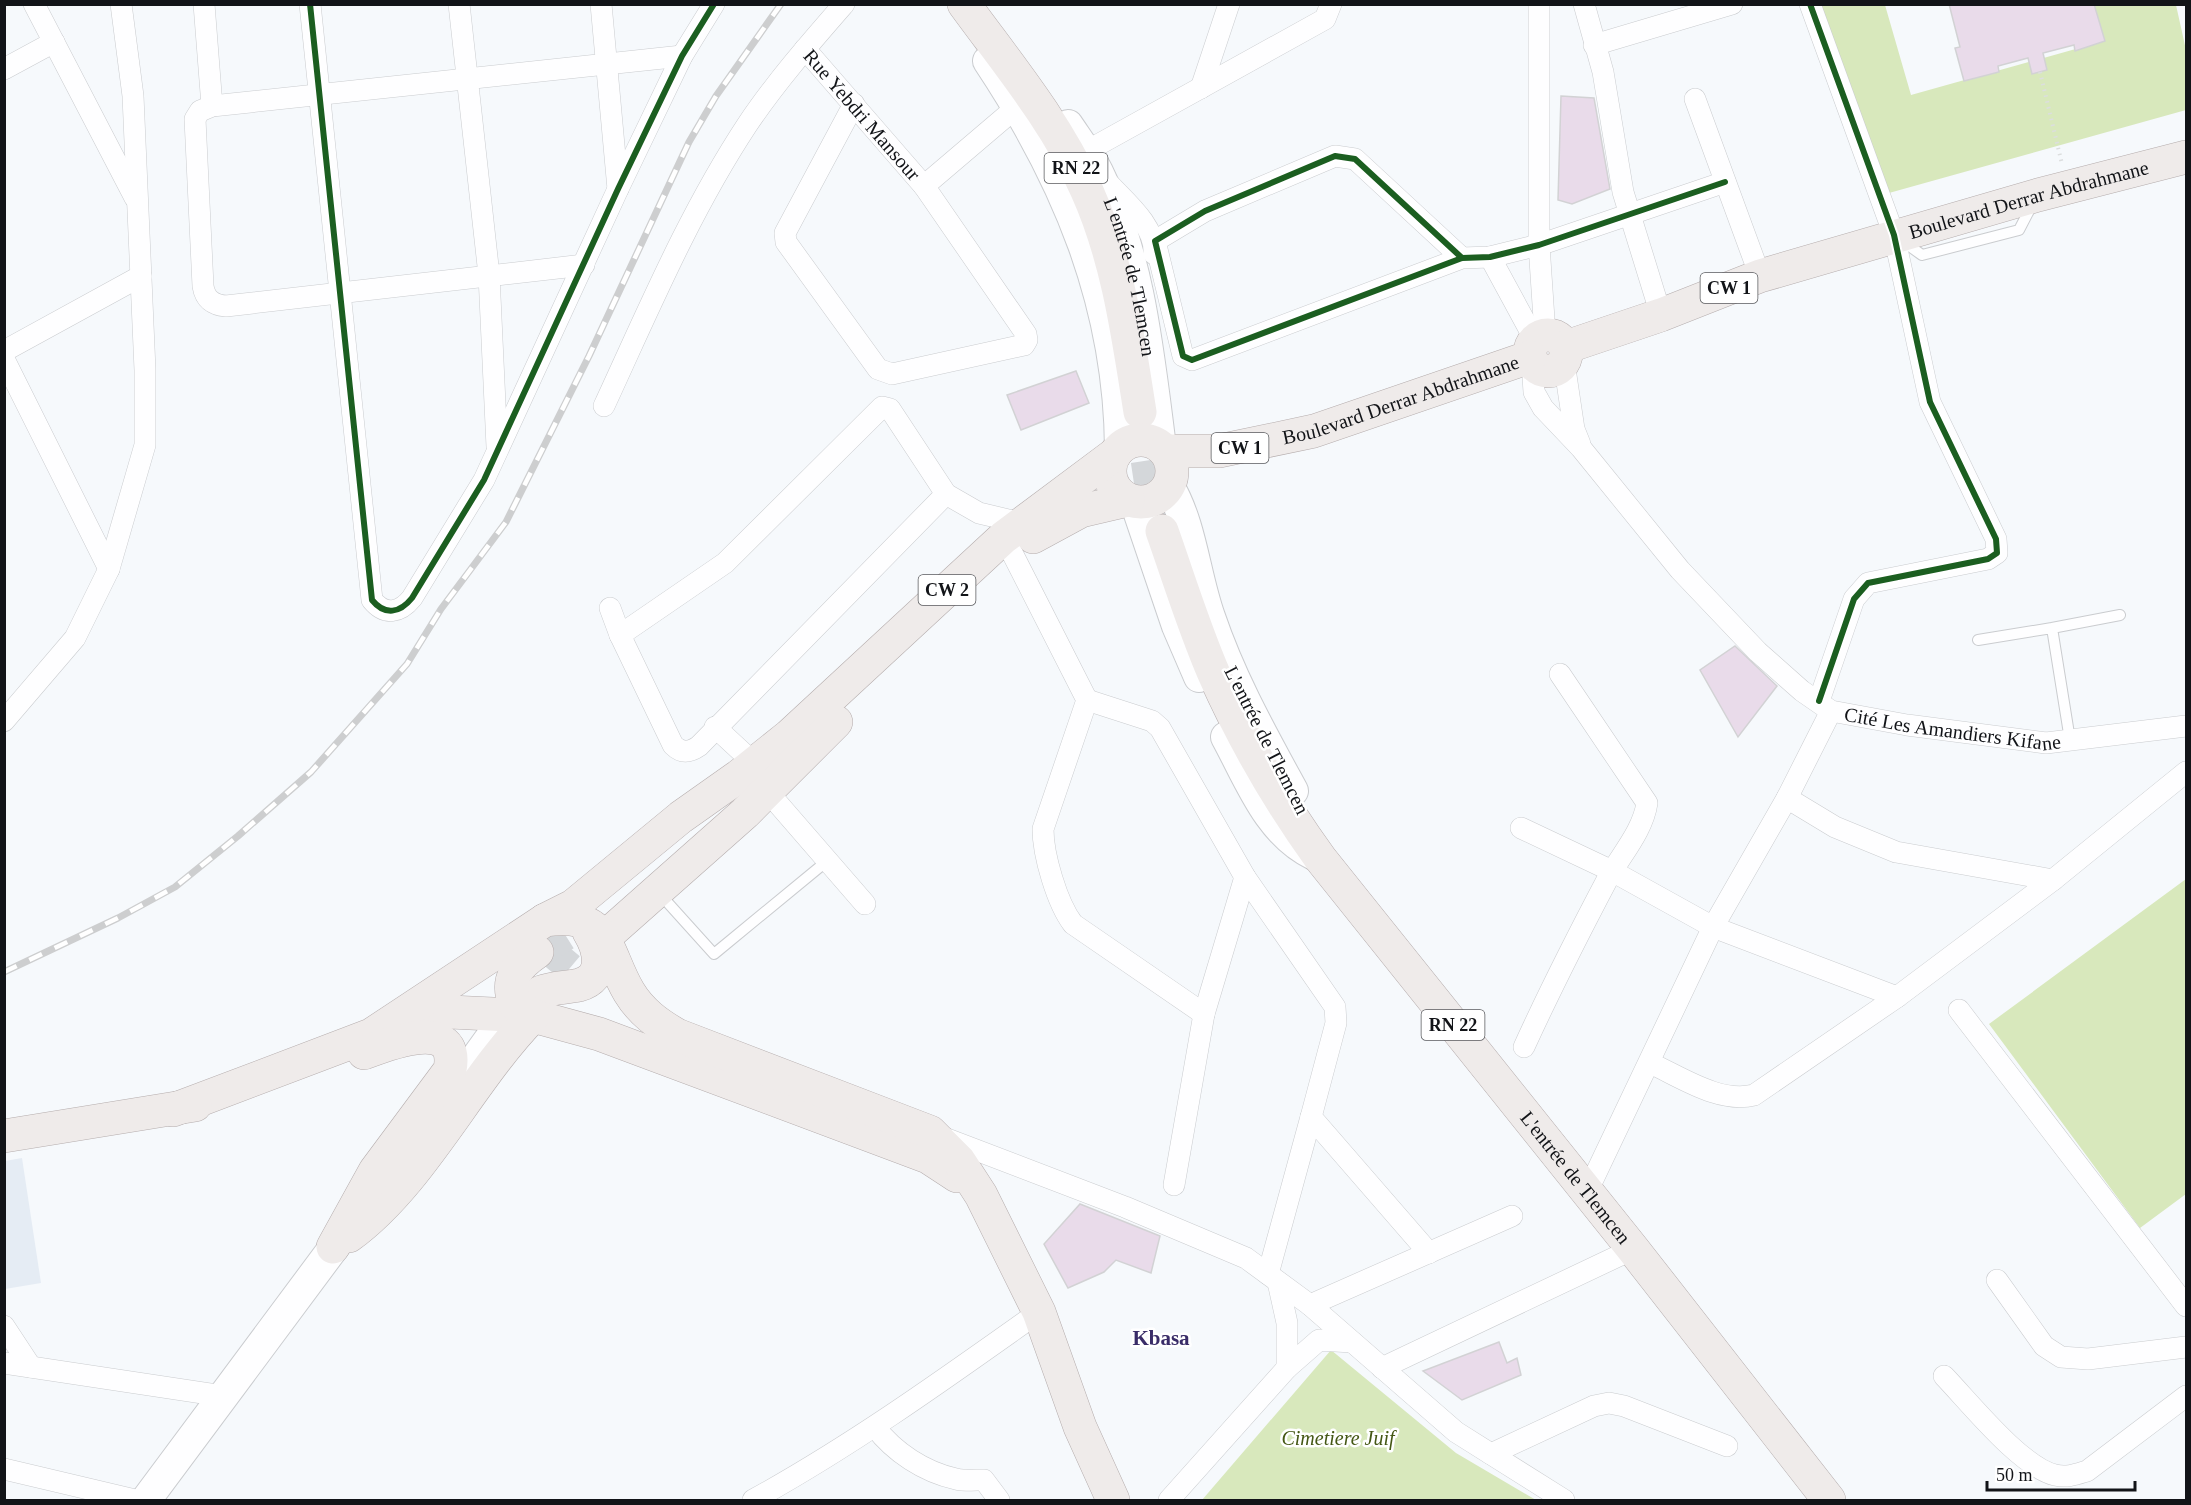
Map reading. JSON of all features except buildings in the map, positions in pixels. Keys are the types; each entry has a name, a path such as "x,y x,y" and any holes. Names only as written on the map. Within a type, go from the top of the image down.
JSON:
{"main road":[{"name":"L'entrée de Tlemcen","path":"953,4 1018,106 1077,224 1093,268 1114,364 1119,416 1117,452"},
{"name":"L'entrée de Tlemcen","path":"964,4 1027,91 1087,191 1117,281 1140,412"},
{"name":"L'entrée de Tlemcen","path":"979,4 1052,101 1091,162 1122,235 1142,309 1167,466 1203,597 1226,660 1247,707 1312,829 1320,858"},
{"name":"Boulevard Derrar Abdrahmane","path":"1167,466 1219,451 1314,431 1545,350 1661,315 1760,276 1894,235 2068,186 2187,157"},
{"path":"1136,440 1145,440 1167,466 1151,501 1132,501 1113,485 1111,464 1117,452 1136,440"},
{"name":"CW 2","path":"757,781 1007,542 1117,452"},
{"name":"L'entrée de Tlemcen","path":"1132,501 1177,626 1221,726 1272,820 1289,838 1320,858"},
{"name":"CW 2","path":"1007,542 1074,514 1132,501"},
{"name":"L'entrée de Tlemcen","path":"1162,531 1214,674 1274,791 1320,858 1633,1249 1829,1500"},
{"path":"544,921 564,919 594,925 657,890 757,781"},
{"path":"173,1110 371,1035 544,921 573,906 681,817 757,781"},
{"path":"594,925 757,781"},
{"path":"333,1247 367,1223 405,1181 537,1004 561,986 580,985 587,982 597,970 599,954 594,925"},
{"path":"594,925 629,992 642,1010 658,1024 677,1035 786,1079 930,1132 959,1161 981,1195 1039,1312 1080,1427 1113,1500"},
{"path":"537,952 516,969 511,987 515,1004 537,1004 599,1034 928,1157 950,1170 981,1195"},
{"path":"402,1016 537,1004"},
{"path":"146,1500 333,1247 413,1145 496,1030"},
{"path":"4,1136 173,1110 290,1082 374,1049 426,1035 441,1040 451,1054 450,1070 375,1171 333,1247"}],"street":[{"path":"34,4 138,204"},
{"path":"4,721 75,638 109,569 145,445 141,276 133,96 121,4"},
{"path":"204,4 212,106"},
{"path":"310,4 372,600 378,607 387,611 398,611 405,607 412,598 484,480 682,56 714,4"},
{"path":"459,4 489,275 497,451"},
{"path":"601,4 618,189"},
{"name":"Rue Yebdri Mansour","path":"844,4 805,49 924,186 1018,106"},
{"path":"1201,88 1229,4"},
{"path":"1331,4 1325,20 1201,88 1091,162 1135,212 1155,241 1183,356 1192,360 1462,258 1490,257 1539,245 1725,182"},
{"path":"1539,4 1539,245 1545,350"},
{"path":"1584,4 1603,72 1623,192 1661,315"},
{"path":"1594,45 1732,4"},
{"path":"1587,1192 1713,927 1787,798 1825,706 1854,599 1868,583 1988,559 1997,553 1996,539 1930,402 1894,235 1810,4"},
{"path":"4,69 54,42"},
{"path":"604,406 688,226 747,125 805,49"},
{"path":"584,266 220,306 208,299 203,286 194,124 200,111 212,106 682,56"},
{"path":"1695,99 1760,276"},
{"path":"854,104 785,233 786,242 878,369 884,373 892,374 1024,345 1027,340 1026,334 924,186"},
{"path":"1155,241 1205,212 1335,156 1355,159 1462,258"},
{"path":"1142,309 1153,278 1155,241"},
{"path":"1490,257 1545,350 1581,447"},
{"path":"4,351 141,276"},
{"name":"Cité Les Amandiers Kifane","path":"1545,350 1534,392 1539,400 1581,447 1680,570 1758,652 1802,691 1825,706 1907,725 2046,743 2187,726"},
{"path":"4,359 109,569"},
{"path":"620,635 725,563 879,408 890,409 946,494 979,513 1007,542 1087,700 1152,721 1160,728 1245,877 1335,1007 1336,1023 1311,1116 1273,1278 1287,1323 1287,1368"},
{"path":"610,608 620,635 673,745 682,751 694,749 946,494"},
{"path":"1524,1047 1569,950 1612,871 1645,818 1647,803 1560,674"},
{"path":"1087,700 1043,829 1043,846 1065,914 1073,924 1204,1014"},
{"path":"715,727 757,781 865,904"},
{"path":"1650,1063 1728,1097 1742,1099 1754,1095 1897,998 2053,880 2187,772"},
{"path":"1787,798 1835,827 1896,852 2053,880"},
{"path":"1521,828 1612,871 1713,927 1897,998"},
{"path":"1174,1185 1204,1014 1245,877"},
{"path":"1959,1010 2186,1305"},
{"path":"1311,1116 1429,1253"},
{"path":"930,1132 1246,1257 1310,1305 1456,1432 1564,1500"},
{"path":"1310,1305 1512,1216"},
{"path":"1382,1368 1633,1249"},
{"path":"1997,1280 2044,1346 2061,1357 2088,1359 2187,1347"},
{"path":"753,1500 810,1469 875,1427 1039,1312"},
{"path":"4,1326 31,1367"},
{"path":"1169,1500 1287,1368 1319,1340 1352,1342"},
{"path":"4,1363 223,1396"},
{"path":"1944,1376 2030,1464 2055,1475 2071,1476 2087,1471 2187,1396"},
{"path":"1491,1454 1594,1406 1609,1403 1624,1406 1727,1446"},
{"path":"875,1427 889,1445 918,1464 956,1480 984,1480 999,1500"},
{"path":"4,1469 135,1500"}],"lane":[{"path":"1978,640 2120,615"},
{"path":"2052,628 2070,740"},
{"path":"657,890 714,954 827,861"}],"path":[{"path":"2040,72 2068,186"}],"shaded area":[{"path":"22,1158 41,1283 5,1289 5,1161"}],"green space":[{"path":"1819,5 1885,5 1911,95 2104,41 2094,5 2176,5 2186,50 2186,110 1889,193"},
{"path":"2186,879 2186,1194 2140,1228 1989,1024"},
{"name":"Cimetiere Juif","path":"1331,1350 1456,1453 1536,1500 1202,1500"}],"tunnel":[{"path":"1140,412 1150,479 1162,531"},
{"path":"520,1004 595,915"},
{"path":"537,952 595,915"}],"railway":[{"path":"4,972 118,918 175,887 311,772 407,664 441,609 506,522 589,356 689,142 716,96 781,4"}],"cycle path":[{"path":"310,4 372,600 382,609 392,611 403,607 412,598 484,480 682,56 714,4"},
{"path":"1810,4 1894,235 1930,402 1996,539 1997,553 1988,559 1868,583 1854,599 1819,701"},
{"path":"1462,258 1355,159 1335,156 1205,211 1155,241 1183,356 1192,360 1462,258 1490,257 1539,245 1725,182"}],"district":[{"name":"Kbasa","path":"1161,1338"}]}
